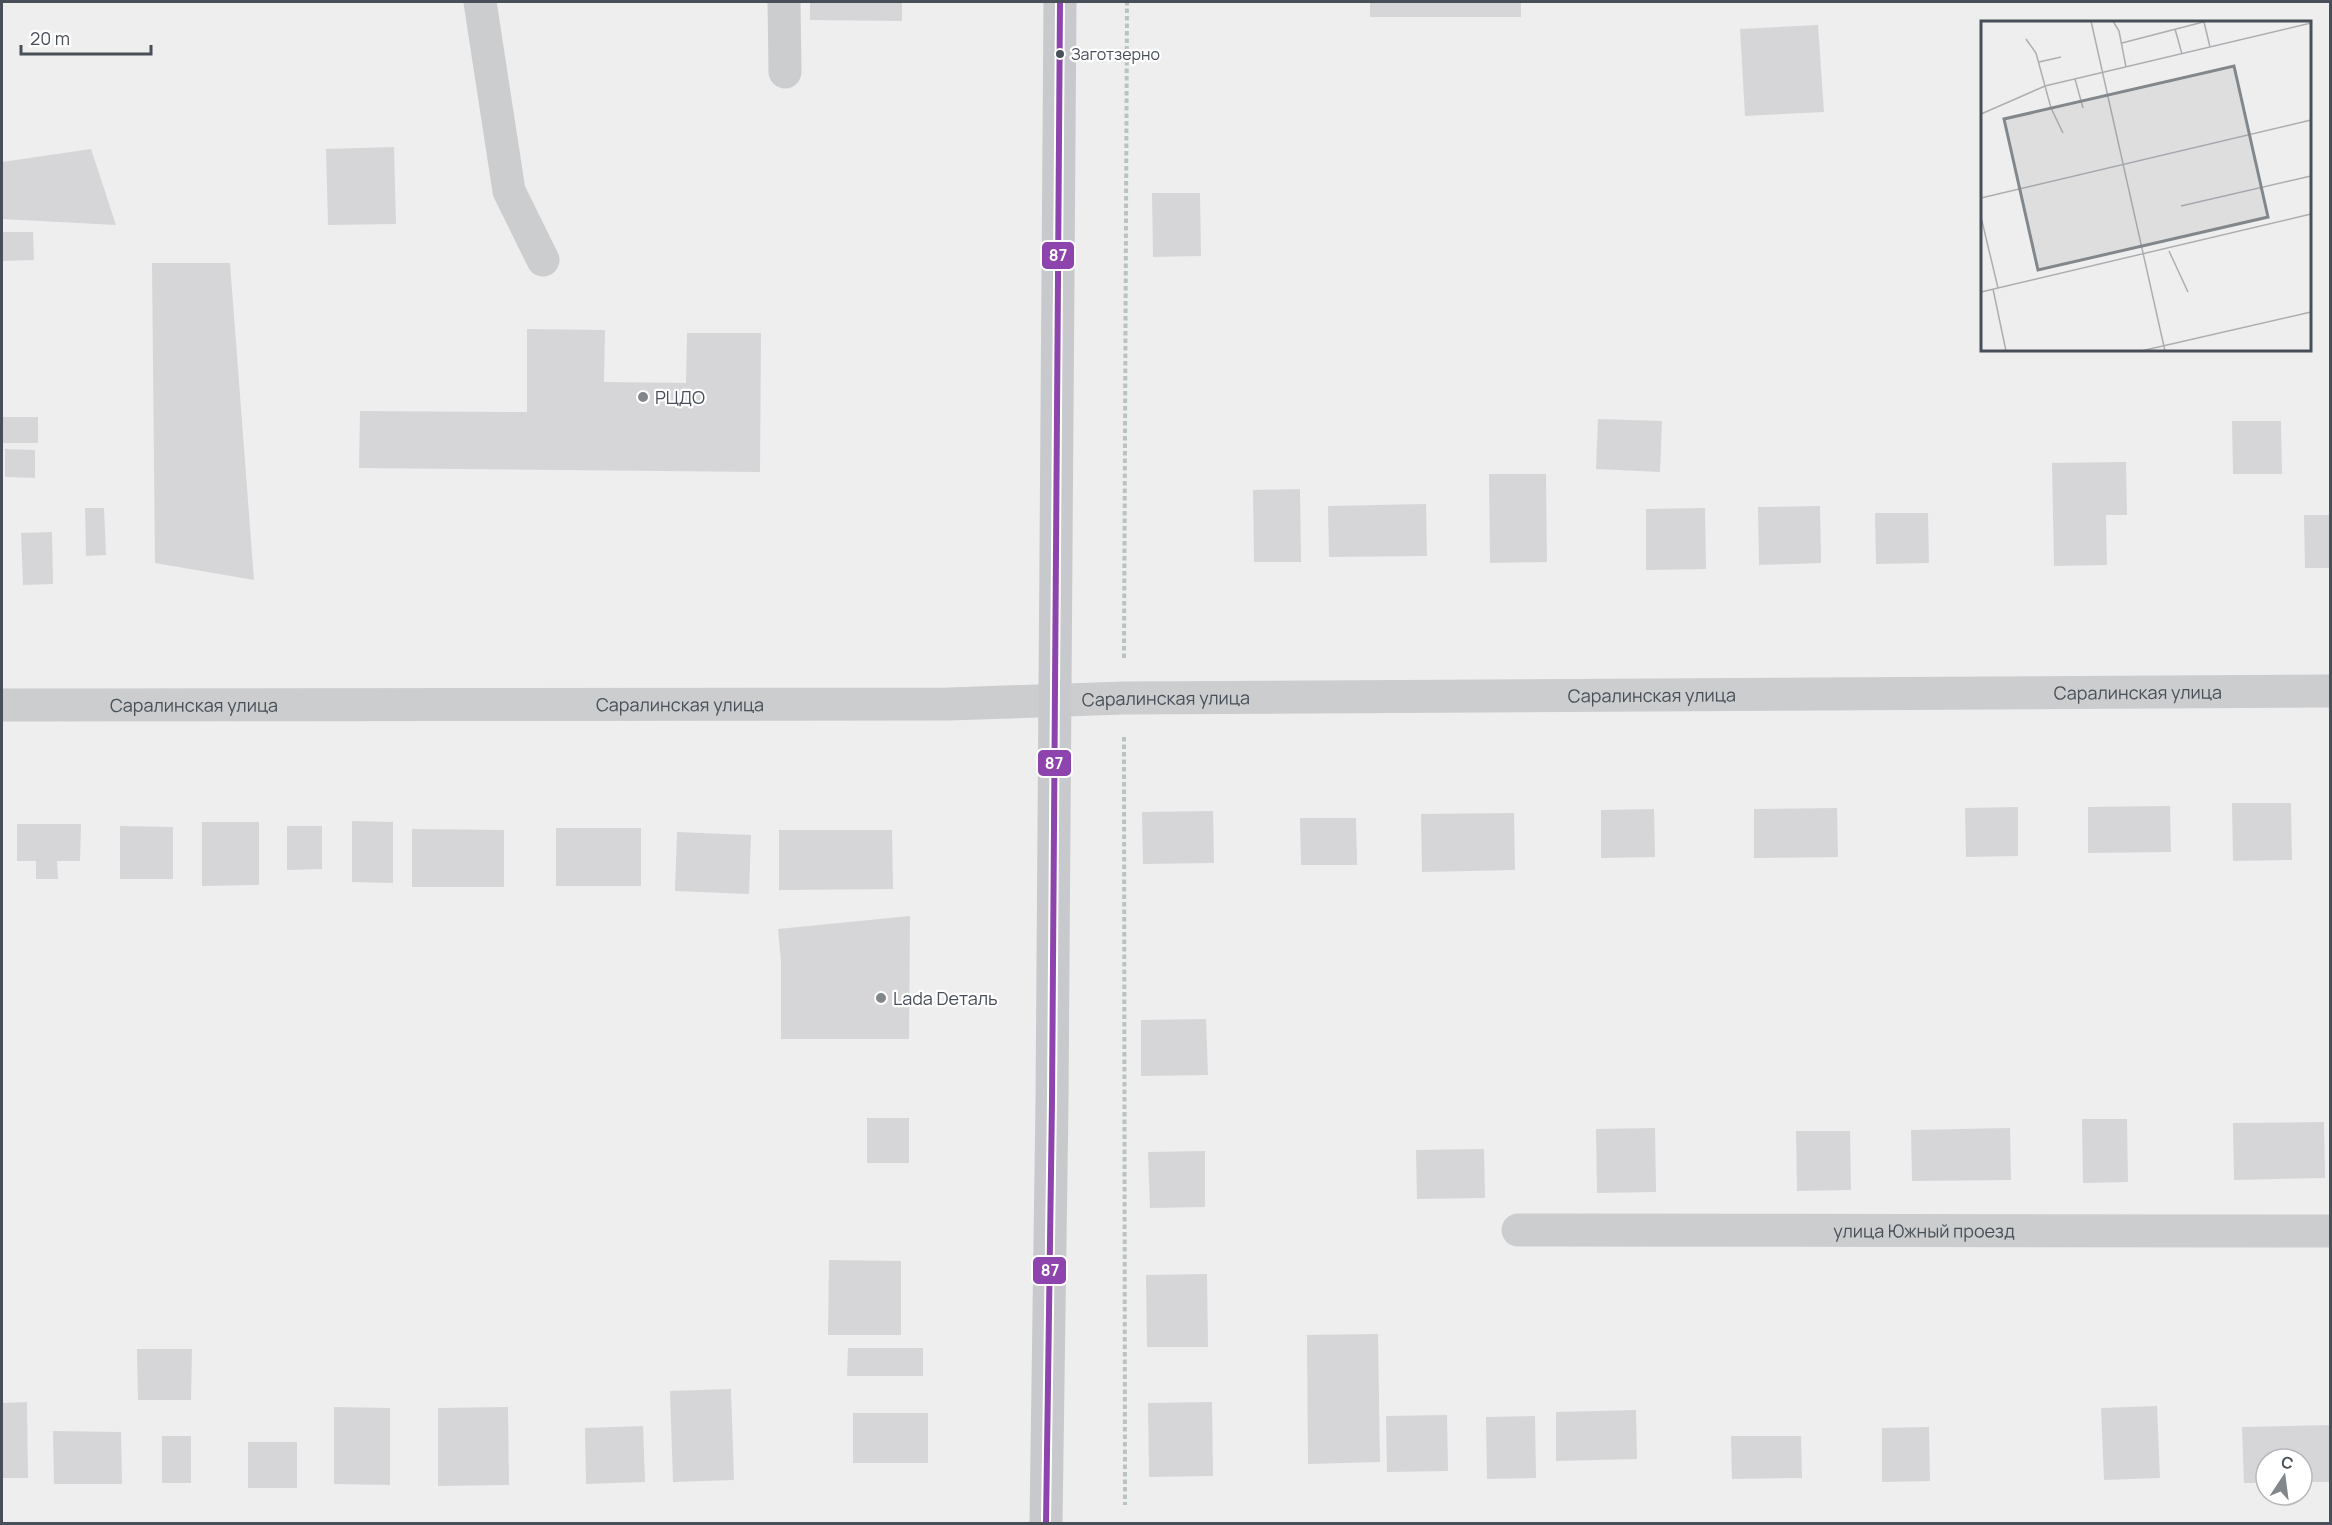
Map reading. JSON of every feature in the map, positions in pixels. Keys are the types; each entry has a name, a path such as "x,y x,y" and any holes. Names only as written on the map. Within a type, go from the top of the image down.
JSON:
{"main road":[{"path":"1046,1524 1060,2"}],"street":[{"path":"480,2 509,191 543,260"},
{"path":"784,2 785,72"},
{"name":"Саралинская улица","path":"2,705 925,704 1124,698 2331,691"},
{"name":"улица Южный проезд","path":"1518,1230 2331,1231"}],"path":[{"path":"1125,1505 1124,698 1127,2"}],"building":[{"path":"810,2 902,2 902,21 810,20"},
{"path":"1370,2 1521,2 1521,17 1370,17"},
{"path":"1818,25 1824,112 1745,116 1740,29"},
{"path":"394,147 396,224 328,225 326,149"},
{"path":"91,149 116,225 2,219 2,162"},
{"path":"1152,193 1200,193 1201,256 1153,257"},
{"path":"2,232 33,232 34,260 2,261"},
{"path":"152,263 230,263 254,580 155,563"},
{"name":"РЦДО","path":"527,329 605,330 604,382 686,383 687,333 761,333 760,472 359,468 360,411 527,412"},
{"path":"2,417 38,417 38,443 2,443"},
{"path":"1598,419 1662,421 1660,472 1596,469"},
{"path":"2232,421 2281,421 2282,474 2233,474"},
{"path":"5,449 35,450 35,478 5,477"},
{"path":"2126,462 2127,515 2106,515 2107,565 2054,566 2052,463"},
{"path":"1489,474 1546,474 1547,562 1490,563"},
{"path":"1300,489 1301,562 1254,562 1253,490"},
{"path":"1426,504 1427,556 1329,557 1328,506"},
{"path":"1820,506 1821,563 1759,565 1758,507"},
{"path":"85,508 104,508 106,555 86,556"},
{"path":"1705,508 1706,569 1646,570 1646,509"},
{"path":"1875,513 1928,513 1929,563 1876,564"},
{"path":"2304,515 2330,515 2330,568 2305,568"},
{"path":"52,532 53,584 23,585 21,533"},
{"path":"2232,803 2291,803 2292,860 2233,861"},
{"path":"2170,806 2171,852 2088,853 2088,807"},
{"path":"2018,807 2018,856 1966,857 1965,808"},
{"path":"1837,808 1838,857 1754,858 1754,809"},
{"path":"1654,809 1655,857 1601,858 1601,810"},
{"path":"1213,811 1214,863 1143,864 1142,812"},
{"path":"1514,813 1515,870 1422,872 1421,814"},
{"path":"1300,818 1356,818 1357,865 1301,865"},
{"path":"352,821 393,822 393,883 352,882"},
{"path":"202,822 259,822 259,885 202,886"},
{"path":"17,824 81,824 80,861 57,861 58,879 36,879 36,861 17,861"},
{"path":"120,826 173,827 173,879 120,879"},
{"path":"287,826 322,826 322,869 287,870"},
{"path":"556,828 641,828 641,886 556,886"},
{"path":"412,829 504,830 504,887 412,887"},
{"path":"779,830 892,830 893,889 779,890"},
{"path":"677,832 751,835 749,894 675,891"},
{"path":"910,916 909,1039 781,1039 781,962 778,929"},
{"path":"1206,1019 1208,1075 1141,1076 1141,1020"},
{"path":"867,1118 909,1118 909,1163 867,1163"},
{"path":"2082,1119 2127,1119 2128,1182 2083,1183"},
{"path":"2324,1122 2325,1178 2234,1180 2233,1123"},
{"path":"1655,1128 1656,1192 1597,1193 1596,1129"},
{"path":"2010,1128 2011,1180 1912,1181 1911,1130"},
{"path":"1796,1131 1850,1131 1851,1190 1797,1191"},
{"path":"1484,1149 1485,1198 1417,1199 1416,1150"},
{"path":"1205,1151 1205,1207 1150,1208 1148,1152"},
{"path":"829,1260 901,1261 901,1335 828,1335"},
{"path":"1207,1274 1208,1347 1147,1347 1146,1275"},
{"path":"1378,1334 1380,1462 1308,1464 1307,1335"},
{"path":"848,1348 923,1348 923,1376 847,1376"},
{"path":"137,1349 192,1349 191,1400 138,1400"},
{"path":"731,1389 734,1480 673,1482 670,1391"},
{"path":"27,1402 28,1478 2,1478 2,1403"},
{"path":"1212,1402 1213,1476 1149,1477 1148,1403"},
{"path":"2157,1406 2160,1478 2104,1480 2101,1408"},
{"path":"334,1407 390,1408 390,1485 334,1484"},
{"path":"508,1407 509,1485 438,1486 438,1408"},
{"path":"1636,1410 1637,1459 1556,1461 1556,1412"},
{"path":"853,1413 928,1413 928,1463 853,1463"},
{"path":"1447,1415 1448,1471 1387,1472 1386,1416"},
{"path":"1535,1416 1536,1478 1487,1479 1486,1417"},
{"path":"2329,1425 2330,1482 2314,1482 2314,1447 2254,1447 2254,1483 2244,1483 2242,1427"},
{"path":"643,1426 645,1482 586,1484 585,1428"},
{"path":"1929,1427 1930,1481 1882,1482 1882,1428"},
{"path":"53,1431 121,1432 122,1484 54,1484"},
{"path":"162,1436 191,1436 191,1483 162,1483"},
{"path":"1731,1436 1801,1436 1802,1478 1732,1479"},
{"path":"248,1442 297,1442 297,1488 248,1488"}],"transit line":[{"name":"87","path":"1046,1524 1052,1101 1060,2"}],"place":[{"name":"Заготзерно","path":"1060,54"},
{"name":"РЦДО","path":"643,397"},
{"name":"Lada Dеталь","path":"881,998"}]}
